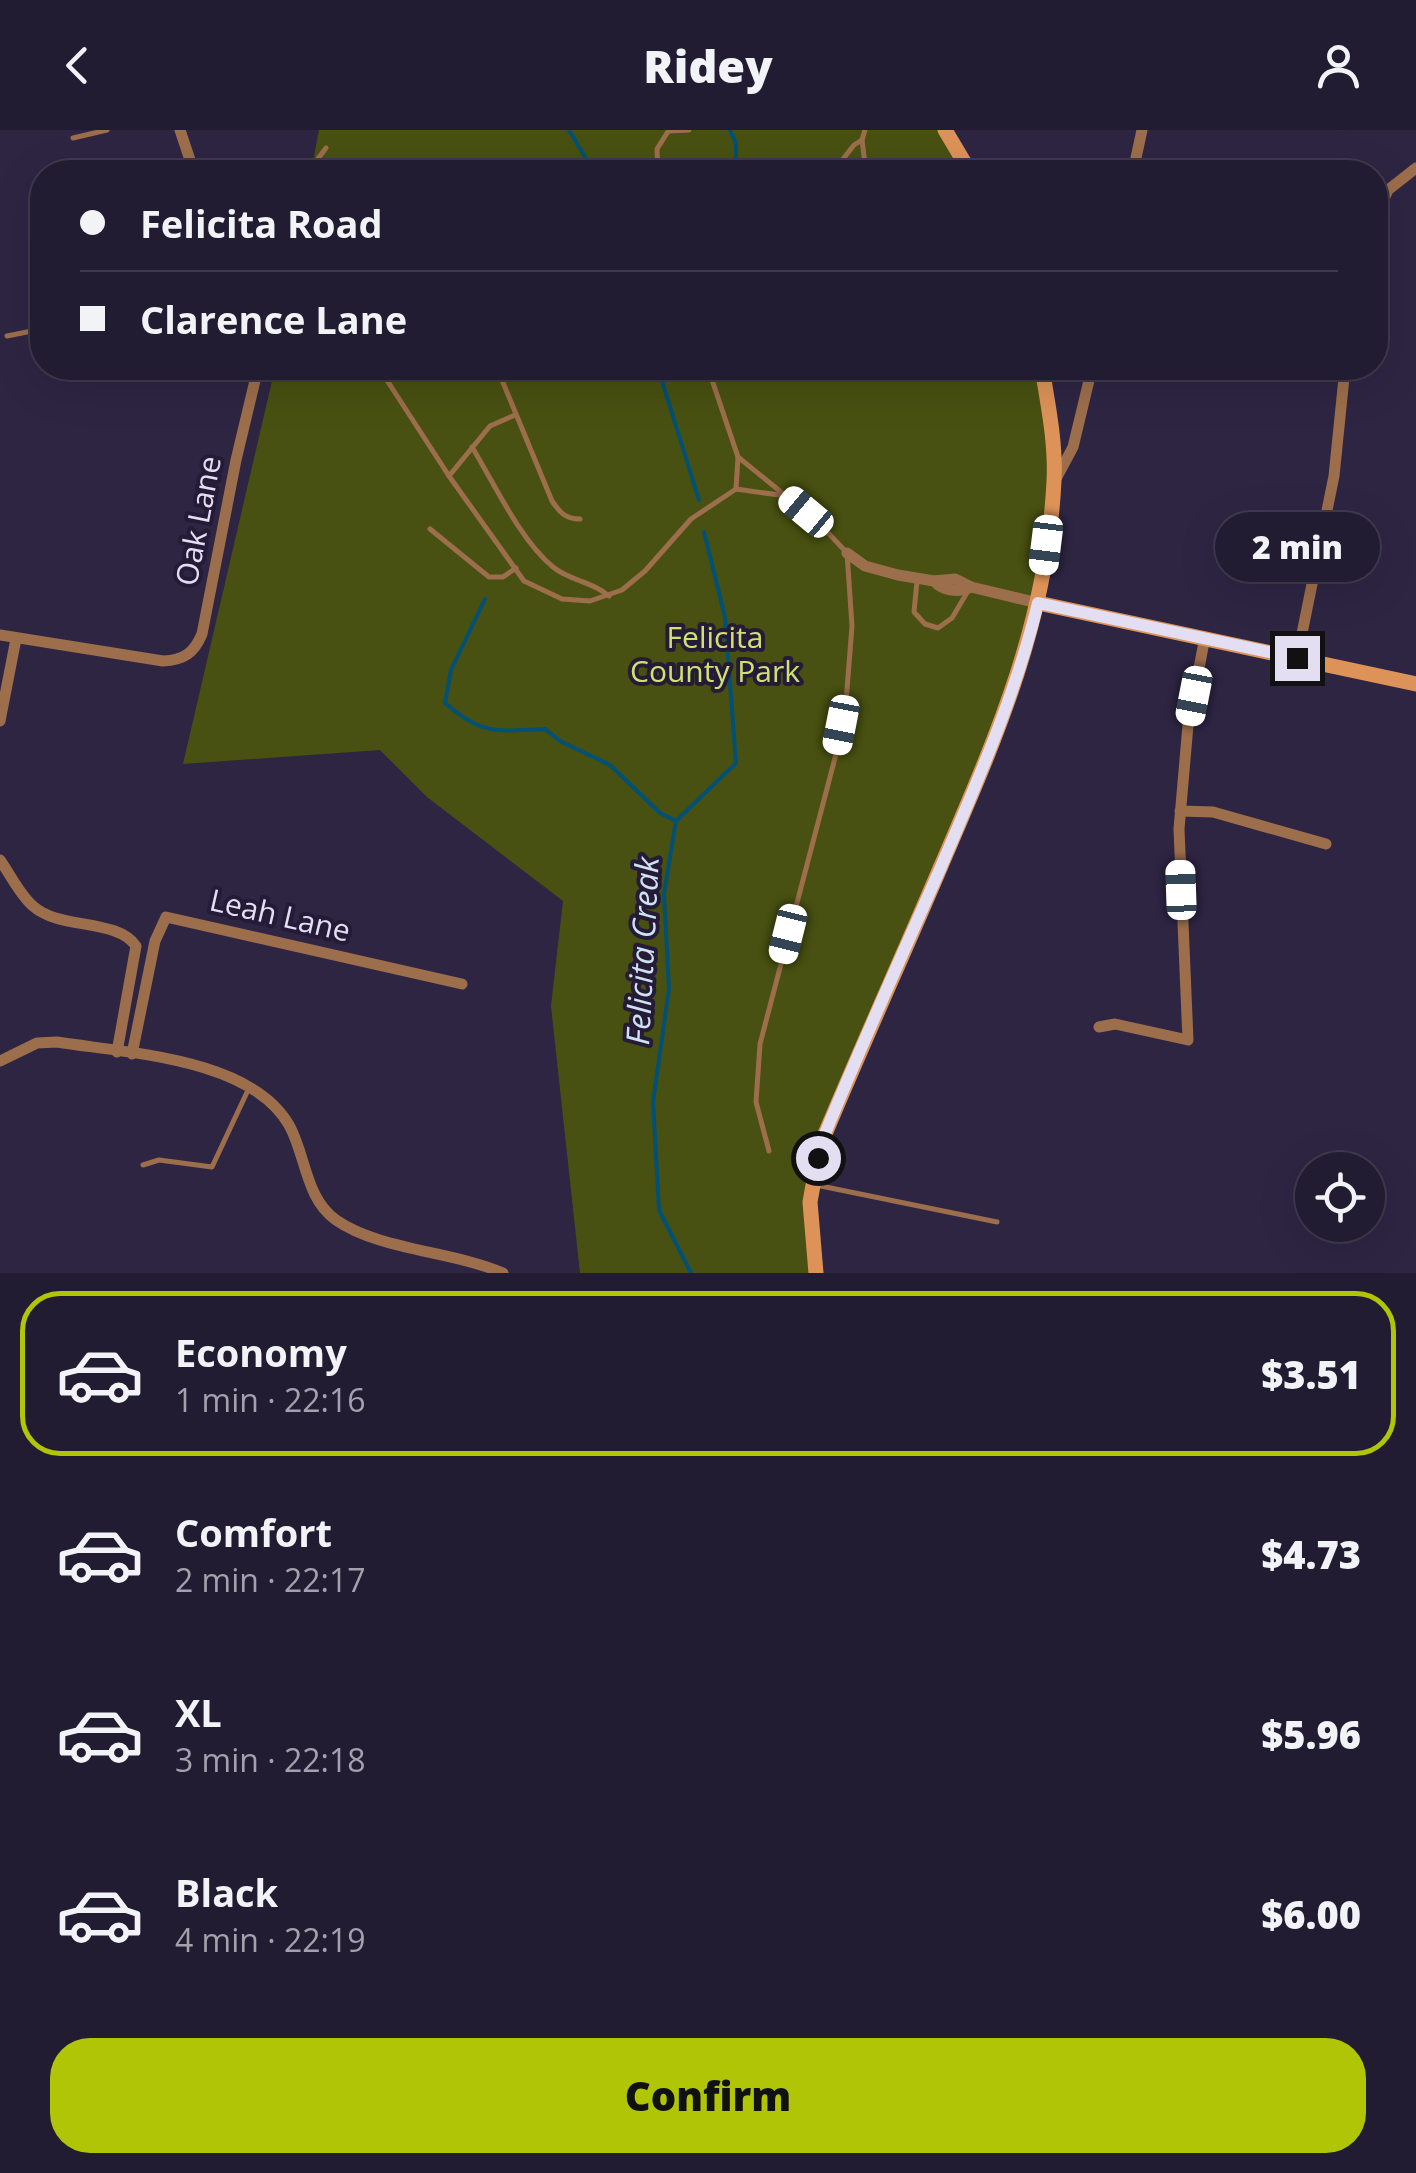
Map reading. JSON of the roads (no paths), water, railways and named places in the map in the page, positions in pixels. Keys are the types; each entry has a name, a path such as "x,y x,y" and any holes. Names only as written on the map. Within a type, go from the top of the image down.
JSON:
{"main road":[{"path":"944,130 963,160"},
{"path":"816,1273 810,1206 820,1146 1025,658 1038,603 1054,482 1044,380"},
{"path":"1038,603 1416,684"}],"street":[{"path":"180,130 190,160"},
{"path":"1136,160 1142,130"},
{"path":"1388,190 1416,168"},
{"name":"Oak Lane","path":"16,639 163,661 181,660 197,648 255,380"},
{"path":"1054,482 1073,447 1089,380"},
{"path":"1297,658 1334,476 1343,380"},
{"path":"847,553 864,566 934,581 955,579 970,587 1038,603"},
{"path":"0,635 16,639 0,721"},
{"path":"1099,1027 1115,1024 1188,1040 1180,811 1188,726 1205,637"},
{"path":"1180,811 1212,812 1326,844"},
{"path":"0,860 32,906 49,916 127,935 136,946 118,1052"},
{"name":"Leah Lane","path":"132,1054 155,941 166,917 462,984"},
{"path":"0,1061 37,1044 57,1042 200,1067 249,1087 269,1100 289,1126 309,1181 332,1217 360,1234 472,1260 503,1273"}],"lane":[{"path":"73,138 107,130"},
{"path":"657,160 656,149 668,130 690,130"},
{"path":"864,160 865,130"},
{"path":"842,160 862,140"},
{"path":"318,160 326,148"},
{"path":"7,336 30,331"},
{"path":"387,380 524,581 562,599 590,601 609,596 634,581 691,520 736,489 786,496"},
{"path":"502,380 552,502 562,515 580,519"},
{"path":"712,380 738,457 736,489"},
{"path":"449,476 490,426 516,414"},
{"path":"472,447 545,560 566,576 598,587 609,596"},
{"path":"738,457 818,522 847,553 852,626 846,702 835,758 760,1044 756,1102 769,1150"},
{"path":"430,529 489,577 503,576 516,568"},
{"path":"917,578 914,612 925,624 938,628 952,618 970,587"},
{"path":"143,1165 160,1160 212,1167 249,1087"},
{"path":"813,1184 997,1222"}],"waterway":[{"name":"Felicita Creak","path":"569,130 587,160"},
{"path":"730,130 736,143 734,160"},
{"name":"Felicita Creak","path":"662,380 699,500"},
{"name":"Felicita Creak","path":"691,1273 659,1210 653,1102 669,989 664,894 676,821 736,763 725,617 704,532"},
{"path":"485,599 451,670 445,703 470,721 491,729 545,729 560,741 610,765 660,813 676,821"}],"park label":[{"name":"Felicita County Park","path":"715,655"}]}
